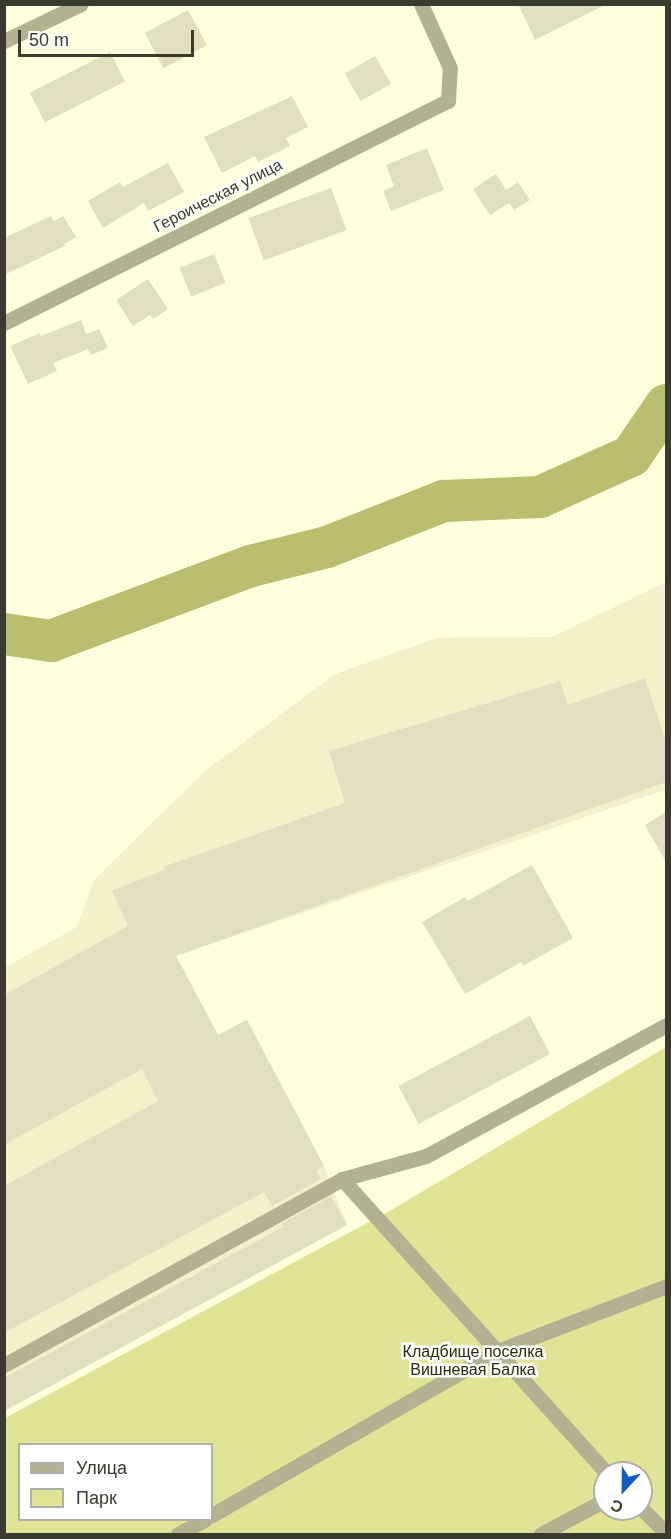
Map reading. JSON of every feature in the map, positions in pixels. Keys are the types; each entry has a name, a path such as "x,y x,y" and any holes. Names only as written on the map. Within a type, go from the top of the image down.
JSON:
{"street":[{"path":"4,41 81,4"},
{"name":"Героическая улица","path":"4,323 448,101 450,68 421,4"},
{"path":"4,1365 342,1179 426,1156 666,1025"},
{"path":"342,1179 596,1461"},
{"path":"213,1514 497,1351 666,1286"},
{"path":"541,1534 593,1506"},
{"path":"653,1520 666,1533"},
{"path":"178,1534 202,1521"}],"shaded area":[{"path":"666,582 666,797 662,791 176,956 218,1035 247,1020 324,1166 347,1225 5,1411 4,968 77,927 94,880 207,769 335,674 437,638 552,637"}],"green space":[{"name":"Кладбище поселка Вишневая Балка","path":"666,1047 666,1534 5,1534 5,1418 393,1209"}],"building":[{"path":"518,4 607,4 535,40"},
{"path":"188,10 207,45 164,68 145,33"},
{"path":"110,52 125,81 45,122 30,93"},
{"path":"375,56 391,84 361,101 345,74"},
{"path":"292,96 308,127 286,138 290,146 258,162 255,156 222,173 204,137"},
{"path":"427,148 444,190 391,211 383,191 394,186 386,165"},
{"path":"168,163 184,192 148,211 144,203 103,228 88,201 120,182 123,187"},
{"path":"496,174 506,190 518,182 530,200 514,210 509,203 490,215 473,189"},
{"path":"331,188 346,230 264,260 248,218"},
{"path":"51,216 54,221 63,216 76,237 64,244 65,246 4,275 4,238"},
{"path":"214,254 226,283 191,297 180,268"},
{"path":"148,279 168,309 153,319 150,315 133,326 116,300"},
{"path":"81,320 86,334 99,329 108,348 91,355 88,349 53,363 57,371 28,384 10,346 40,333 41,336"},
{"path":"645,678 666,741 666,782 176,956 218,1035 247,1020 324,1166 316,1170 321,1179 272,1206 264,1192 4,1333 4,1186 158,1101 142,1069 4,1145 4,995 128,926 112,891 164,870 163,867 345,803 329,751 560,681 568,705"},
{"path":"666,812 666,862 645,825"},
{"path":"532,865 573,938 523,966 521,962 465,994 422,922 465,897 467,901"},
{"path":"530,1016 550,1054 419,1124 398,1086"},
{"path":"331,1196 347,1225 4,1411 4,1378 283,1227 281,1224"}],"waterway":[{"path":"4,634 51,641 251,566 327,547 444,501 540,497 631,456 666,405"}]}
